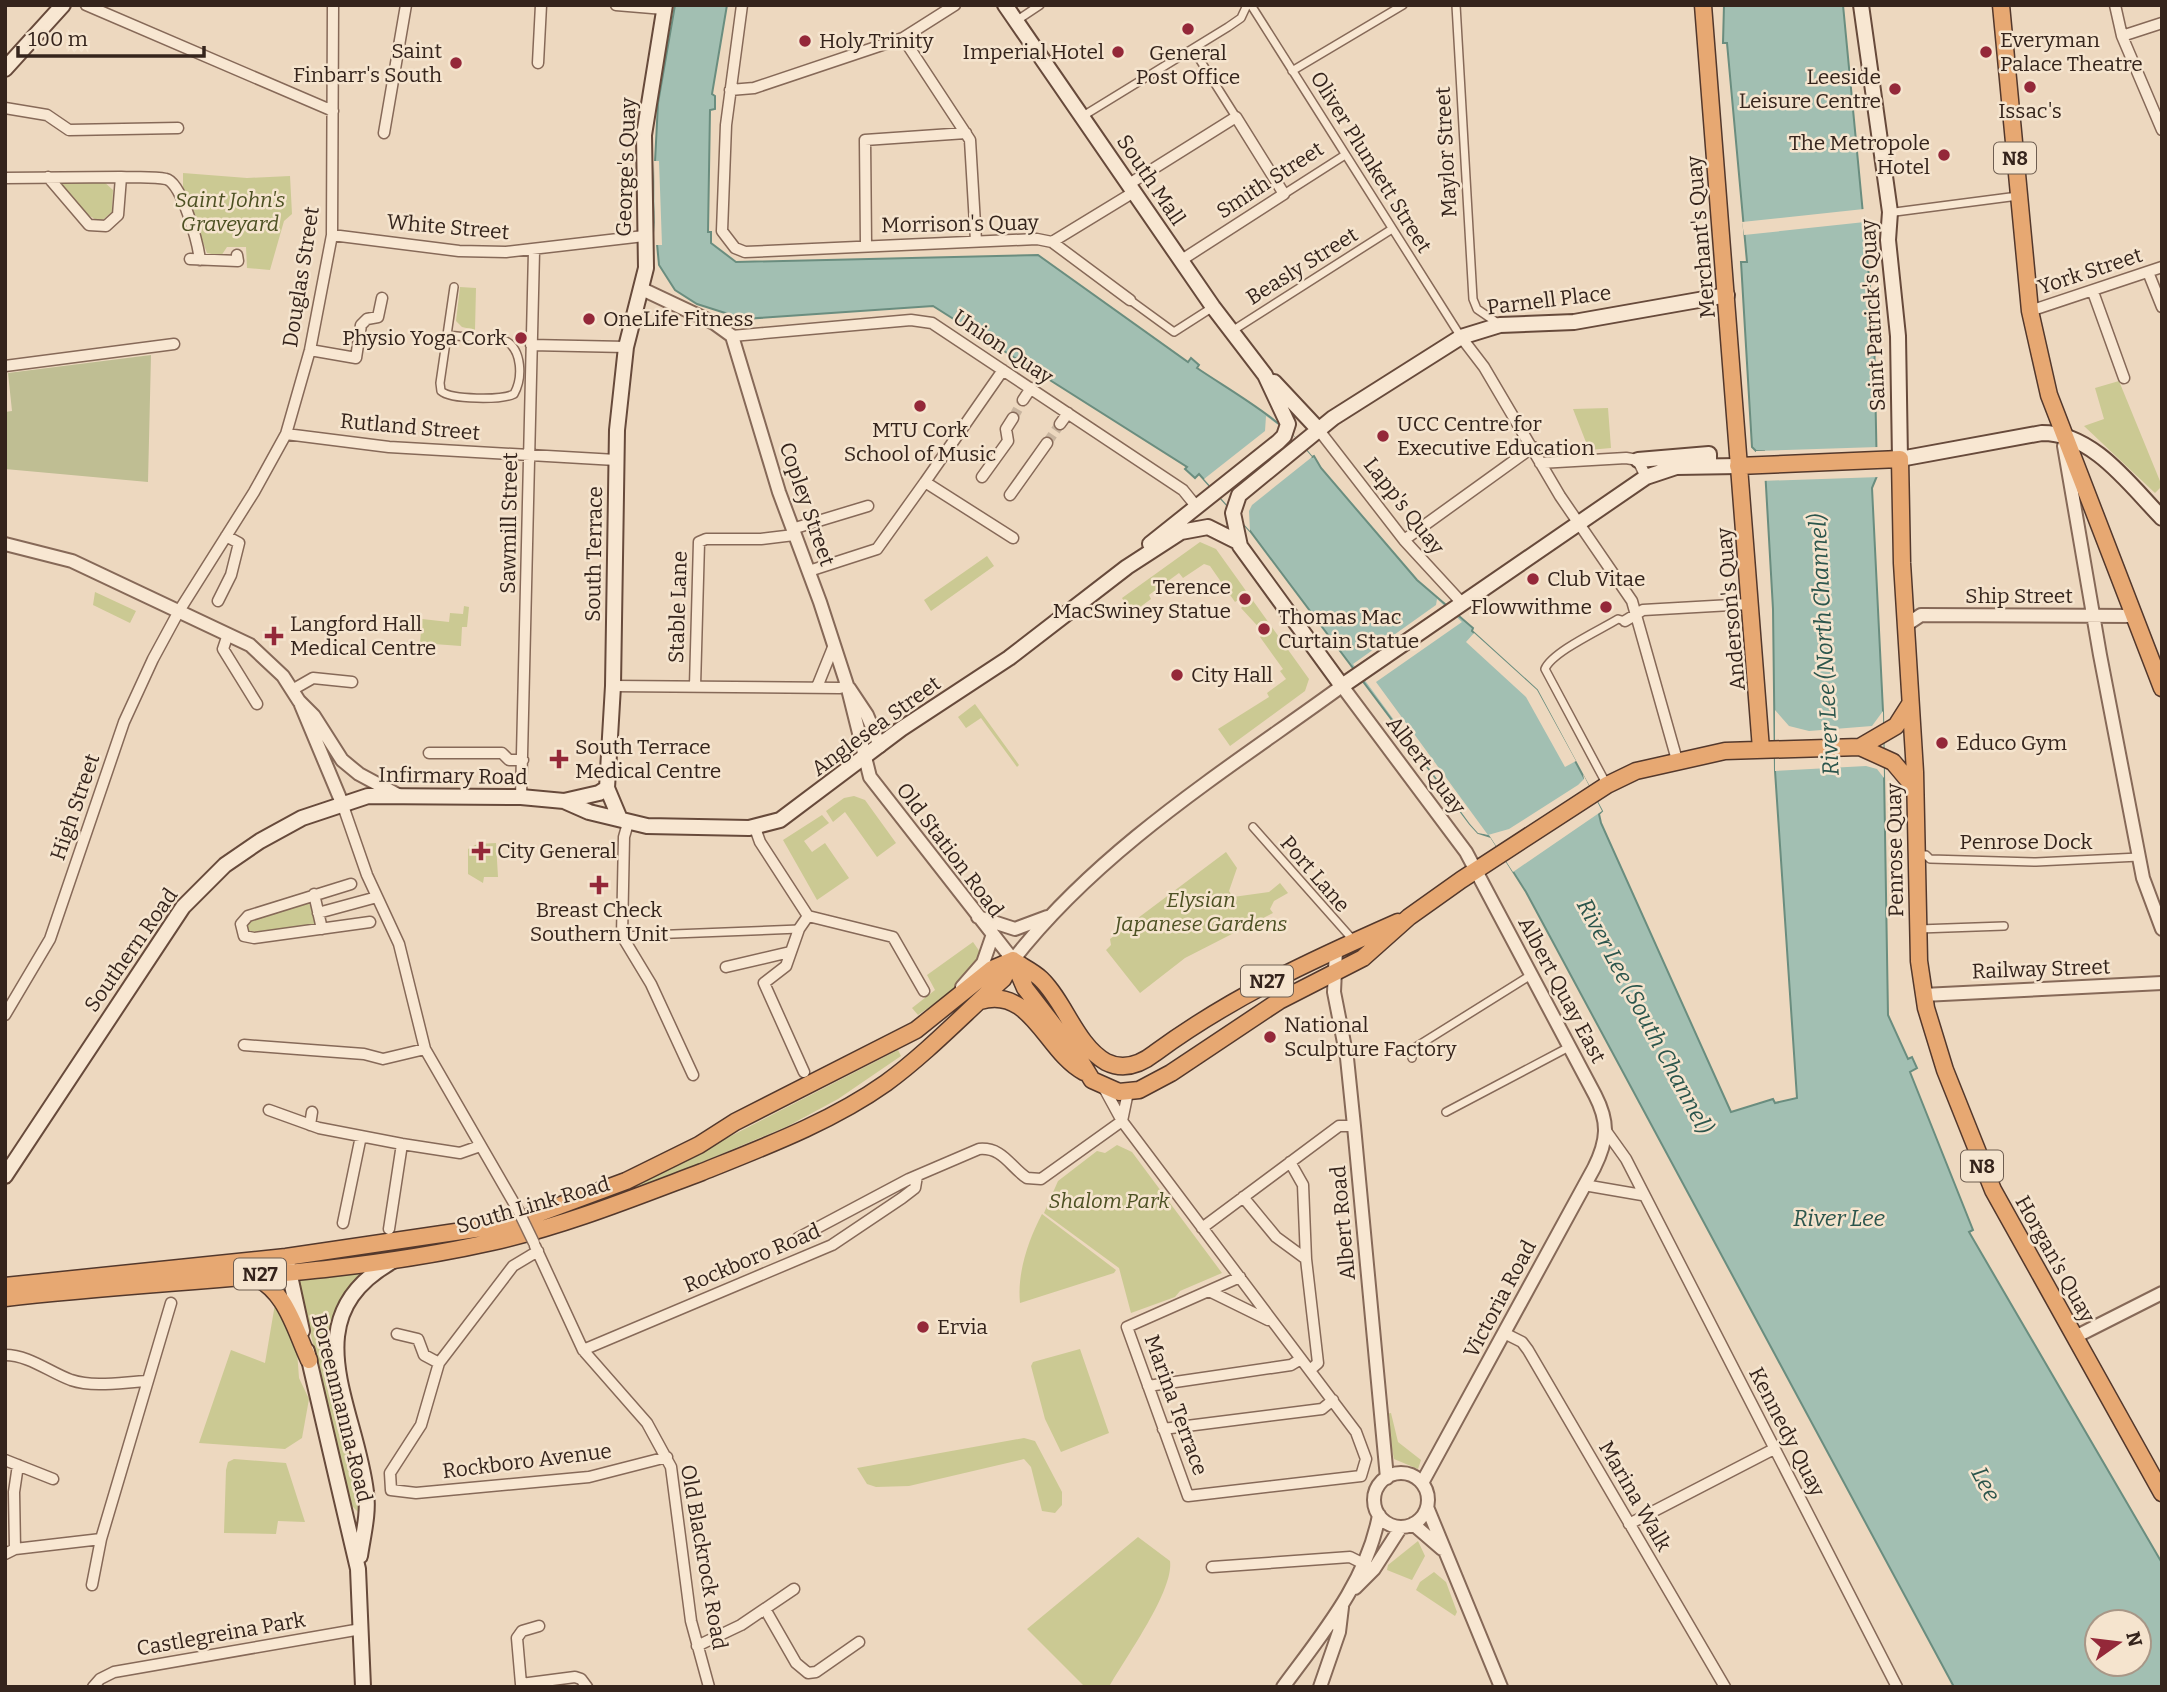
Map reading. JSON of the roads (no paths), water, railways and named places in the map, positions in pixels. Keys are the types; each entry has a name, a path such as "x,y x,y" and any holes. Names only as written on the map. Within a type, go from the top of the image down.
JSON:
{"highway":[{"name":"Merchant's Quay","path":"1703,5 1738,466"},
{"name":"N8","path":"2001,5 2030,311 2050,400 2079,468 2162,688"},
{"path":"1738,466 1900,459"},
{"name":"Saint Patrick's Quay","path":"1900,459 1906,625"},
{"name":"Anderson's Quay","path":"1738,466 1749,604 1768,749"},
{"name":"Penrose Quay","path":"1906,625 1923,995"},
{"path":"1860,747 1896,726 1911,704"},
{"name":"N27","path":"1128,1092 1152,1084 1279,1001 1371,953 1409,917 1494,857 1600,790 1636,771 1724,751 1860,747 1886,757 1907,775 1914,787"},
{"name":"N27","path":"1013,960 1041,979 1099,1056 1113,1065 1136,1065 1240,996 1409,917"},
{"path":"1013,960 1025,988 1078,1056 1084,1072"},
{"name":"N27","path":"5,1286 287,1265 510,1224 625,1181 699,1145 735,1122 897,1041 934,1018 992,969 1013,960"},
{"name":"N27","path":"977,1002 1003,979 1013,960"},
{"name":"Horgan's Quay","path":"1923,995 1945,1070 1983,1168 2162,1493"},
{"path":"977,1002 997,998 1017,1002 1071,1065 1104,1088 1128,1092"},
{"name":"South Link Road","path":"5,1298 248,1275 287,1265 398,1259 513,1236 627,1200 746,1154 817,1122 886,1082 977,1002"},
{"name":"N27","path":"248,1275 267,1283 277,1293 309,1360"}],"main road":[{"path":"5,69 63,5"},
{"name":"South Mall","path":"1005,5 1213,307 1265,374 1299,406 1318,429"},
{"name":"Saint Patrick's Quay","path":"1861,5 1890,212 1888,240 1898,336 1900,459"},
{"name":"George's Quay","path":"642,289 646,268 642,168 646,111 665,7"},
{"name":"South Terrace","path":"624,821 607,788 613,686 616,460 620,347 642,289"},
{"name":"Parnell Place","path":"1238,542 1233,513 1239,495 1318,429 1461,337 1500,325 1587,320 1727,295"},
{"name":"South Mall","path":"1265,374 1286,415 1287,431"},
{"name":"Anglesea Street","path":"624,821 755,828 780,820 880,746 1009,658 1127,567 1287,431"},
{"path":"1900,459 2042,433 2063,435 2080,442 2105,461 2162,518"},
{"path":"1638,460 1709,460 1738,466"},
{"path":"1238,542 1342,686 1361,676 1646,477 1709,460"},
{"name":"Anglesea Street","path":"1127,567 1193,528 1212,528 1238,542"},
{"name":"Infirmary Road","path":"342,803 368,796 398,795 521,797 565,801 599,793 607,788"},
{"name":"Infirmary Road","path":"565,801 589,812 624,821"},
{"name":"Southern Road","path":"5,1176 183,906 225,865 260,841 302,818 342,803"},
{"name":"Boreenmanna Road","path":"363,1687 359,1569 366,1490 348,1417 335,1337 349,1297 373,1273 398,1259"},
{"name":"Boreenmanna Road","path":"287,1265 359,1569"}],"street":[{"path":"86,5 334,111"},
{"name":"Douglas Street","path":"179,611 286,434 310,350 332,235 333,5"},
{"path":"384,133 406,5"},
{"path":"538,63 541,5"},
{"path":"616,5 665,7"},
{"path":"742,5 730,90 754,88 903,38 955,5"},
{"path":"1016,21 1040,5"},
{"path":"1083,116 1241,18 1249,5"},
{"name":"Oliver Plunkett Street","path":"1249,5 1461,337"},
{"path":"1293,71 1403,5"},
{"name":"Maylor Street","path":"1456,5 1472,292 1477,309 1500,325"},
{"path":"2115,5 2122,36 2162,130"},
{"path":"2122,36 2162,23"},
{"path":"903,38 970,141 976,241"},
{"path":"1193,49 1284,194"},
{"name":"Morrison's Quay","path":"730,90 722,231 736,248 745,252 976,241 1052,242 1174,332 1213,307"},
{"path":"5,108 47,115 69,130 178,128"},
{"path":"1052,242 1236,117"},
{"path":"866,245 865,140 966,133"},
{"name":"Smith Street","path":"1180,261 1345,155"},
{"path":"48,177 84,221 98,227 110,223 118,215 121,177"},
{"path":"5,178 166,179 174,183 198,244 195,260 237,261 237,255"},
{"path":"1895,212 2018,196"},
{"name":"Beasly Street","path":"1231,331 1392,229"},
{"name":"White Street","path":"332,235 458,251 534,251 644,236"},
{"name":"Sawmill Street","path":"521,797 534,251"},
{"name":"York Street","path":"2030,311 2162,267"},
{"path":"2148,272 2162,307"},
{"path":"447,335 506,341 513,345 519,357 514,394 504,397 444,394 440,383 447,335 454,288"},
{"path":"642,289 715,323 732,336"},
{"path":"2093,292 2124,378"},
{"path":"310,350 355,358 361,325 367,319 378,317 382,298"},
{"name":"Union Quay","path":"732,336 920,320 945,331 1183,490 1196,506"},
{"name":"Copley Street","path":"732,336 793,532 846,685"},
{"path":"1461,337 1484,367 1540,463 1632,601 1677,760"},
{"path":"5,366 174,344"},
{"path":"531,345 620,347"},
{"path":"809,572 877,549 1003,370"},
{"path":"1023,400 1031,388"},
{"path":"1060,424 1068,413"},
{"path":"982,477 1008,441 1006,429 1013,418"},
{"name":"Lapp's Quay","path":"1318,429 1456,608"},
{"name":"Rutland Street","path":"286,434 389,447 616,460"},
{"path":"2063,435 2145,887 2162,929"},
{"path":"1010,495 1047,443"},
{"path":"1404,540 1533,447"},
{"path":"1540,463 1638,460 1646,477"},
{"path":"925,482 1013,538"},
{"path":"793,532 868,506"},
{"name":"Stable Lane","path":"695,686 699,542 706,538 761,539 793,532"},
{"path":"218,601 231,575 239,543 226,536"},
{"path":"5,544 72,561 250,645 275,667 350,768 398,795"},
{"path":"1600,790 1547,676 1548,662 1618,620 1626,621 1643,610 1749,604"},
{"name":"High Street","path":"5,1015 50,939 124,722 179,611"},
{"name":"Ship Street","path":"1906,625 1921,615 2135,616"},
{"path":"228,634 222,649 257,704"},
{"path":"817,687 834,645"},
{"path":"296,696 313,678 352,682"},
{"path":"613,686 840,688 846,685 867,715 880,746"},
{"name":"Old Station Road","path":"846,685 865,758 876,786 992,937 1013,960"},
{"path":"1013,960 1050,915 1104,865 1193,793 1342,686"},
{"name":"Albert Quay","path":"1342,686 1456,836 1477,869"},
{"path":"296,696 342,803"},
{"path":"429,753 502,753 509,760 523,760"},
{"name":"Old Blackrock Road","path":"342,803 376,897 399,944 425,1049 518,1210 583,1350 636,1409 667,1457 674,1477 678,1532 696,1646 709,1687"},
{"path":"624,821 622,936 651,984 693,1075"},
{"name":"Port Lane","path":"1253,827 1354,941"},
{"path":"755,828 760,842 808,916 893,937 924,991"},
{"name":"Penrose Dock","path":"1915,855 1926,855 1930,859 2036,862 2139,857"},
{"name":"Albert Quay East","path":"1477,869 1604,1112 1606,1131"},
{"path":"351,884 247,916 242,921 244,936 254,939 370,922"},
{"path":"314,894 322,929"},
{"path":"318,913 376,897"},
{"path":"976,916 1015,929 1050,915"},
{"path":"804,1072 765,987 766,979 786,966 799,929 808,916"},
{"path":"1918,929 2004,926"},
{"path":"622,936 799,929"},
{"path":"952,1001 983,963 992,937"},
{"name":"Albert Road","path":"1336,950 1334,992 1343,1038 1354,1126 1387,1474"},
{"path":"726,967 790,952"},
{"path":"1412,1058 1411,1050 1531,975"},
{"name":"Railway Street","path":"1923,995 2162,983"},
{"path":"244,1045 364,1054 383,1059 425,1049"},
{"path":"1446,1112 1569,1047"},
{"path":"1104,1088 1122,1121 1356,1432 1366,1459 1387,1474 1406,1474 1422,1483 1426,1490 1427,1507 1442,1549 1502,1687"},
{"path":"799,1238 957,1157 987,1149 1003,1155 1027,1178 1037,1180 1122,1121 1128,1092"},
{"path":"269,1110 310,1125 402,1144 460,1153 480,1146"},
{"path":"310,1125 312,1112"},
{"path":"1202,1227 1339,1126 1354,1126"},
{"name":"Victoria Road","path":"1422,1483 1584,1185 1602,1150 1606,1131"},
{"name":"Kennedy Quay","path":"1606,1131 1626,1159 1642,1195 1895,1684"},
{"path":"343,1223 361,1136"},
{"path":"389,1229 402,1144"},
{"path":"1290,1163 1303,1185 1306,1259 1318,1363 1310,1370"},
{"name":"Rockboro Road","path":"583,1350 832,1245 915,1188 917,1176"},
{"path":"1584,1185 1642,1195"},
{"path":"1243,1197 1276,1237 1306,1259"},
{"name":"Boreenmanna Road","path":"391,1490 390,1473 421,1425 439,1363 513,1266 536,1247"},
{"path":"1209,1291 1240,1277"},
{"path":"1209,1291 1272,1322"},
{"name":"Marina Terrace","path":"1209,1291 1128,1327 1188,1496 1360,1476 1366,1459"},
{"path":"2075,1337 2161,1294"},
{"path":"92,1584 102,1539 172,1303"},
{"name":"Marina Walk","path":"1504,1333 1521,1342 1528,1350 1725,1687"},
{"path":"397,1334 418,1339 425,1355 439,1363"},
{"path":"5,1355 21,1357 72,1380 90,1384 147,1381"},
{"path":"1148,1386 1290,1365 1301,1359"},
{"path":"1163,1429 1322,1409 1333,1400"},
{"path":"1629,1524 1774,1449"},
{"name":"Rockboro Avenue","path":"391,1490 416,1493 570,1479 667,1457"},
{"path":"5,1460 53,1479"},
{"path":"18,1465 10,1551 102,1539"},
{"path":"1368,1565 1379,1515 1375,1501 1376,1492 1387,1474"},
{"path":"1283,1687 1368,1565 1427,1507"},
{"path":"1379,1515 1391,1525 1407,1526 1442,1549"},
{"path":"1212,1567 1350,1557 1368,1565"},
{"path":"696,1646 718,1638 794,1589"},
{"path":"1320,1687 1339,1632 1346,1600"},
{"path":"765,1609 796,1663 808,1673 816,1672 859,1642"},
{"path":"539,1626 522,1631 517,1638 522,1684 575,1678 581,1679 587,1687"},
{"name":"Castlegreina Park","path":"93,1687 100,1679 114,1672 361,1629"},
{"path":"1309,1652 1325,1668"},
{"path":"1883,1687 1895,1684"}],"water":[{"path":"675,5 727,5 712,94 715,96 715,109 710,110 708,232 711,232 711,243 736,262 1038,255 1188,362 1191,358 1199,365 1197,368 1273,419 1314,456 1321,468 1417,580 1473,628 1472,631 1537,690 1602,811 1599,814 1601,823 1731,1112 1773,1099 1775,1103 1797,1098 1775,771 1773,609 1764,451 1756,451 1752,447 1741,262 1747,262 1727,43 1723,43 1724,5 1843,5 1874,329 1877,476 1872,488 1883,711 1888,1015 1908,1059 1912,1057 1917,1068 1910,1072 1973,1230 1969,1232 2162,1563 2162,1687 1954,1687 1526,892 1491,837 1478,833 1470,824 1250,531 1199,474 1195,478 1185,469 1187,467 933,306 744,319 697,304 675,290 659,265 653,201 658,103"}],"tunnel":[{"path":"1013,418 1023,400"},
{"path":"1047,443 1060,424"}],"place":[{"name":"General Post Office","path":"1188,29"},
{"name":"Holy Trinity","path":"805,41"},
{"name":"Imperial Hotel","path":"1118,52"},
{"name":"Everyman Palace Theatre","path":"1986,52"},
{"name":"Saint Finbarr's South","path":"456,63"},
{"name":"Issac's","path":"2030,87"},
{"name":"Leeside Leisure Centre","path":"1895,89"},
{"name":"The Metropole Hotel","path":"1944,155"},
{"name":"OneLife Fitness","path":"589,319"},
{"name":"Physio Yoga Cork","path":"521,338"},
{"name":"MTU Cork School of Music","path":"920,406"},
{"name":"UCC Centre for Executive Education","path":"1383,436"},
{"name":"Club Vitae","path":"1533,579"},
{"name":"Terence MacSwiney Statue","path":"1245,599"},
{"name":"Flowwithme","path":"1606,607"},
{"name":"Thomas Mac Curtain Statue","path":"1264,629"},
{"name":"Langford Hall Medical Centre","path":"274,636"},
{"name":"City Hall","path":"1177,675"},
{"name":"Educo Gym","path":"1942,743"},
{"name":"South Terrace Medical Centre","path":"559,759"},
{"name":"City General","path":"481,851"},
{"name":"Breast Check Southern Unit","path":"599,885"},
{"name":"National Sculpture Factory","path":"1270,1037"},
{"name":"Ervia","path":"923,1327"}],"park label":[{"name":"Saint John's Graveyard","path":"230,212"},
{"name":"Elysian Japanese Gardens","path":"1201,912"},
{"name":"Shalom Park","path":"1109,1201"}],"water label":[{"name":"River Lee (North Channel)","path":"1824,645"},
{"name":"River Lee (South Channel)","path":"1645,1016"},
{"name":"River Lee","path":"1839,1218"},
{"name":"Lee","path":"1986,1484"}]}
